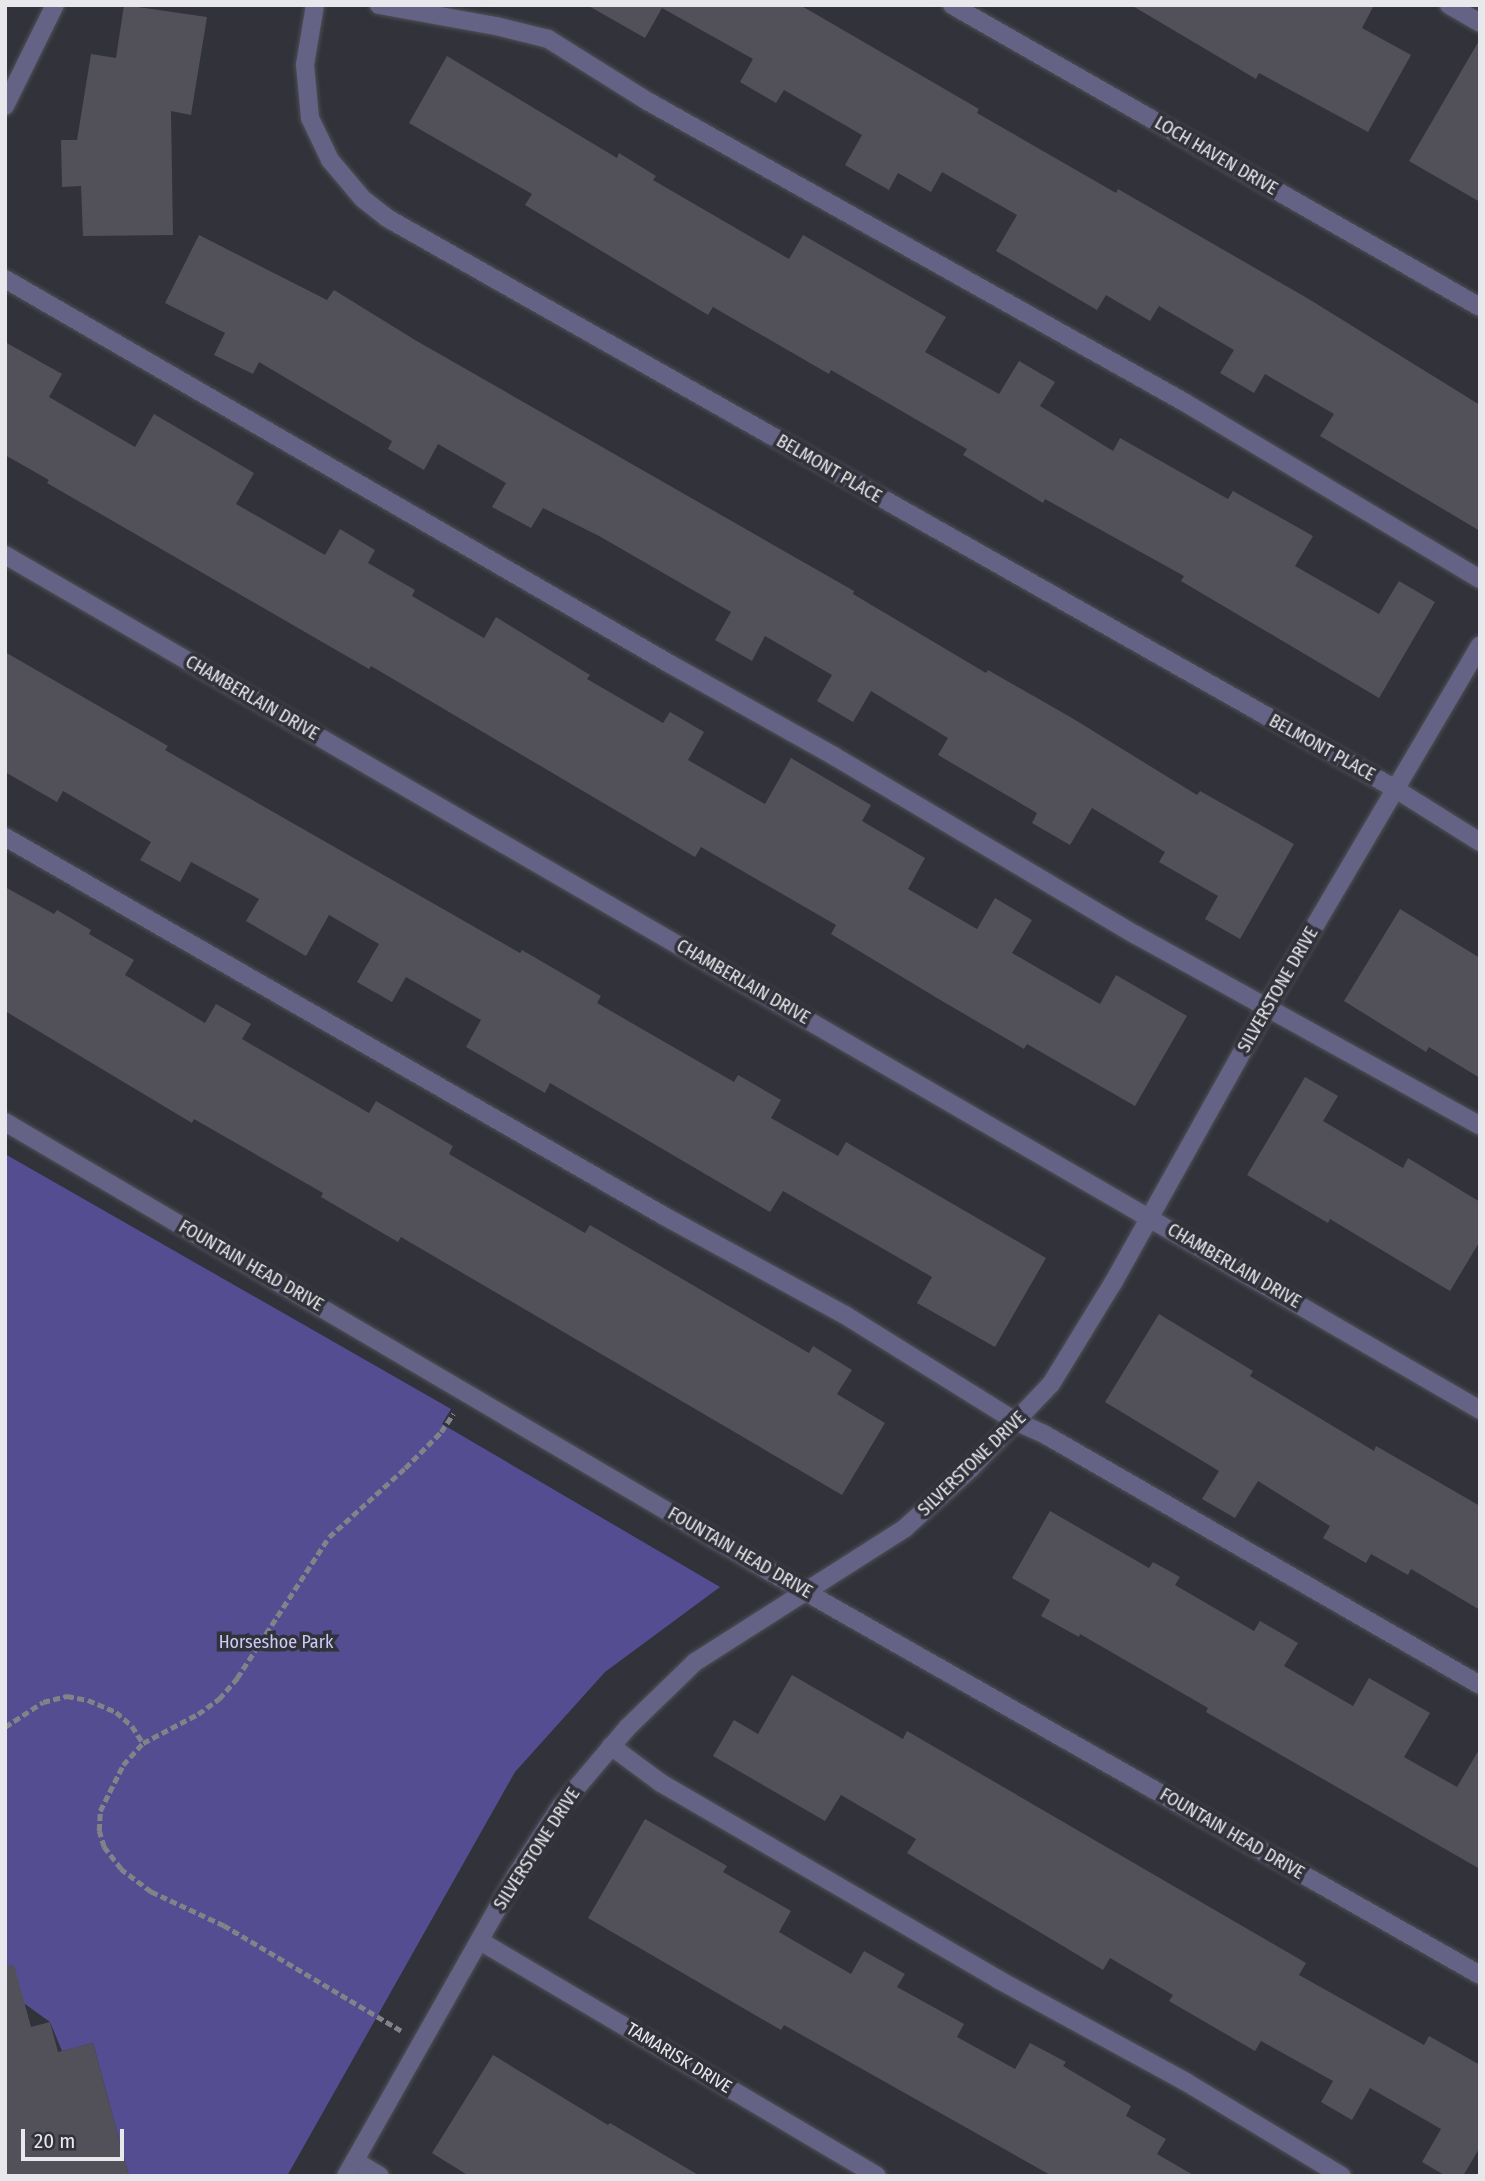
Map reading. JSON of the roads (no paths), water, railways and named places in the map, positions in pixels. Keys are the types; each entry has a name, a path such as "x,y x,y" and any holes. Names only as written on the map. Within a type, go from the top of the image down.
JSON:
{"street":[{"path":"5,106 55,5"},
{"name":"BELMONT PLACE","path":"315,5 305,65 310,118 330,160 363,199 387,218 1397,790 1480,842"},
{"path":"379,5 496,26 548,39 649,102 1184,402 1480,579"},
{"name":"LOCH HAVEN DRIVE","path":"952,5 1480,307"},
{"path":"1449,5 1480,23"},
{"path":"5,279 846,763 1136,935 1480,1126"},
{"name":"CHAMBERLAIN DRIVE","path":"5,555 1480,1409"},
{"name":"SILVERSTONE DRIVE","path":"350,2168 423,2045 517,1874 561,1806 611,1746 695,1662 905,1528 1017,1422 1051,1384 1267,1007 1480,645"},
{"path":"5,838 664,1216 845,1315 1017,1422 1044,1434 1480,1685"},
{"name":"FOUNTAIN HEAD DRIVE","path":"5,1122 806,1592 1480,1975"},
{"path":"611,1746 661,1783 999,1980 1186,2082 1342,2176"},
{"name":"TAMARISK DRIVE","path":"480,1941 877,2176"},
{"path":"350,2168 380,2176"}],"park label":[{"name":"Horseshoe Park","path":"276,1642"}]}
